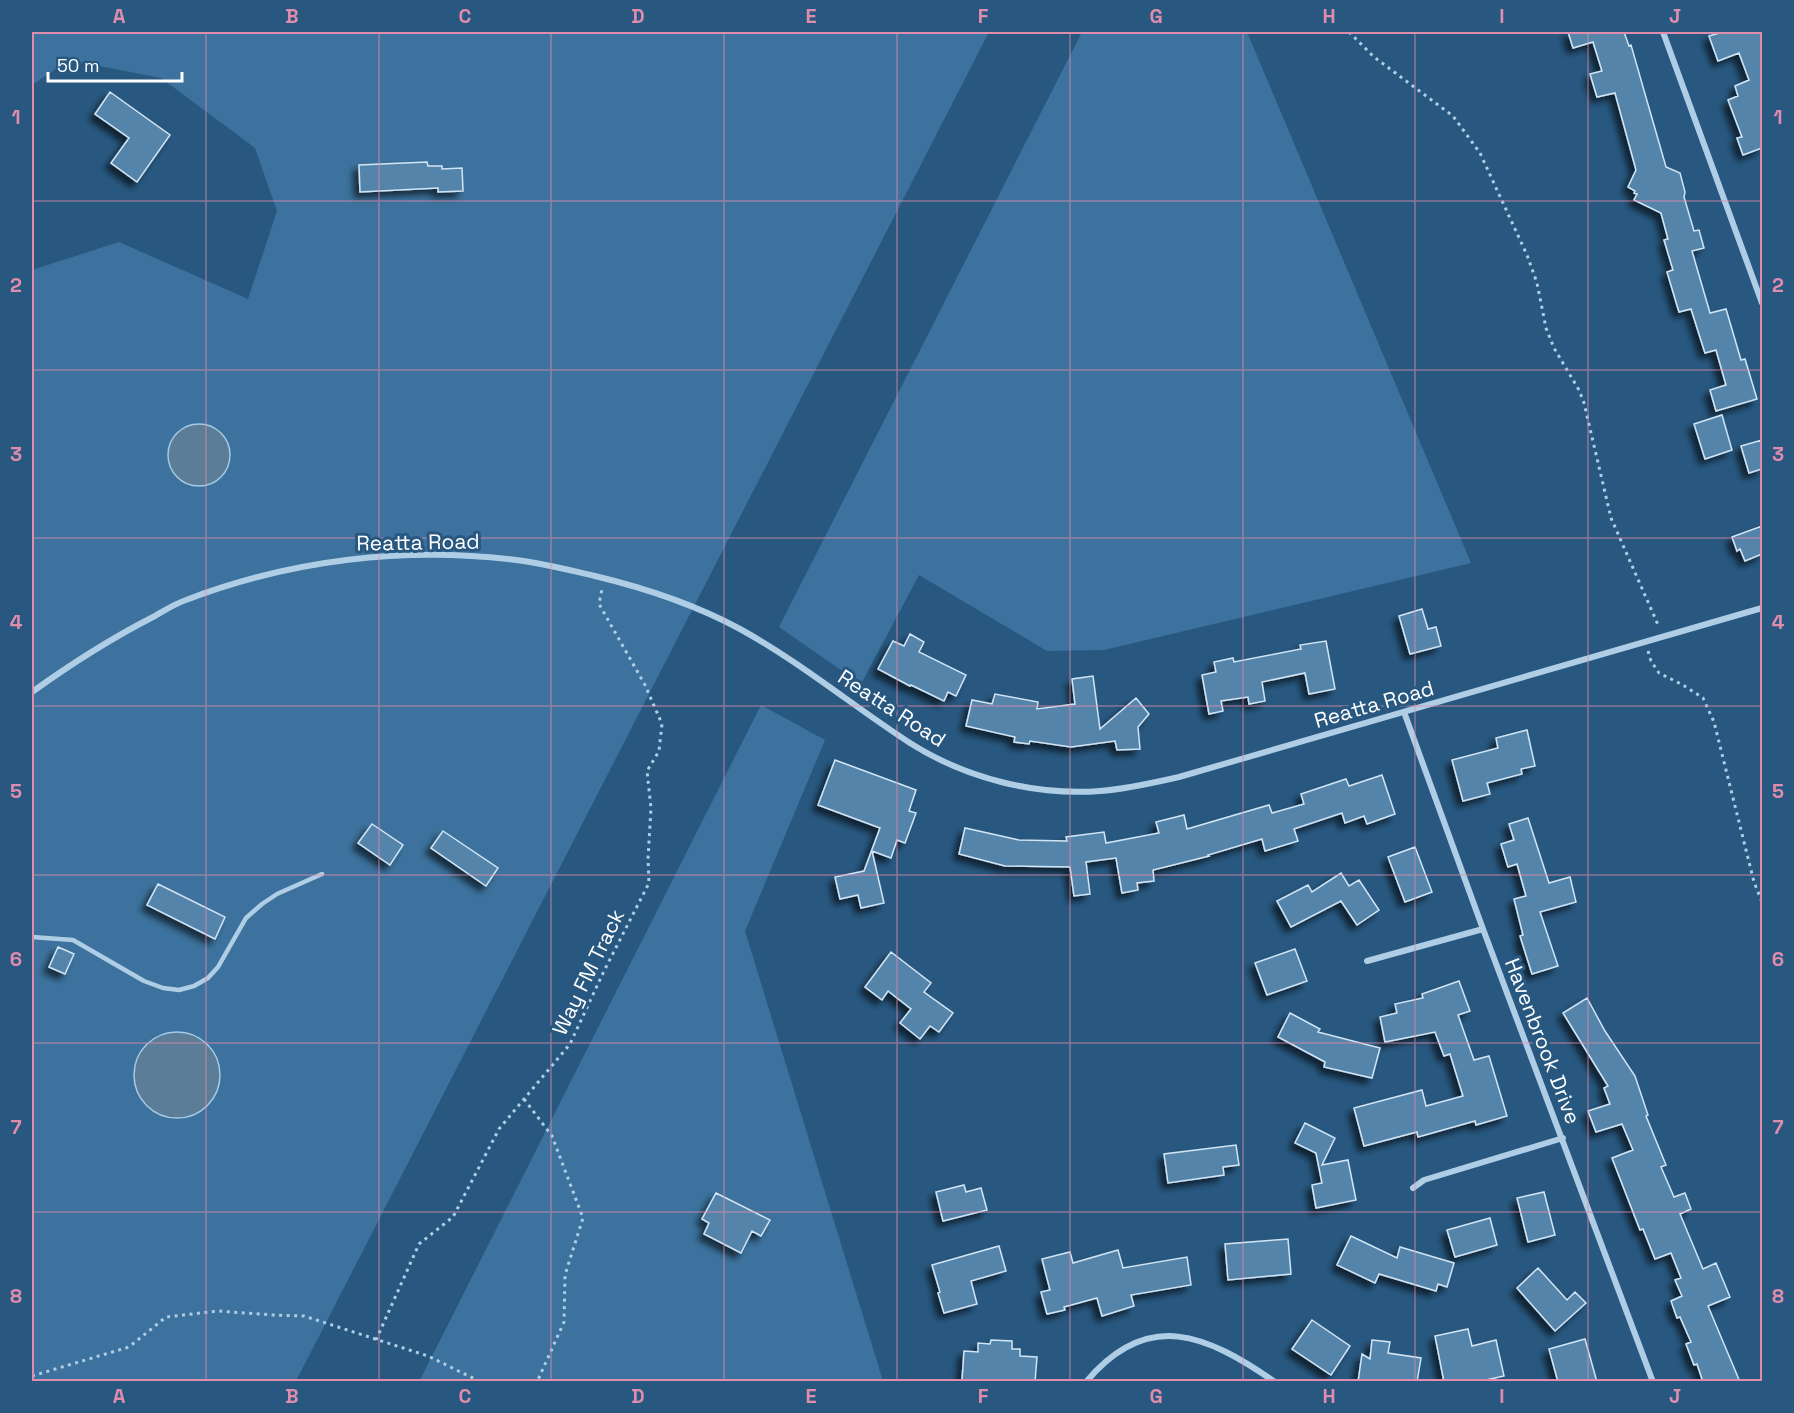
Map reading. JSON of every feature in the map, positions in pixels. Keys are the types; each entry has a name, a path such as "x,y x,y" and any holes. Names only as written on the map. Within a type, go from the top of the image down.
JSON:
{"street":[{"path":"1663,32 1762,303"},
{"name":"Reatta Road","path":"32,692 78,659 184,600 243,582 311,565 381,556 453,555 517,560 604,579 692,605 741,629 913,745 958,768 1006,783 1055,791 1099,791 1141,786 1179,777 1762,608"},
{"name":"Havenbrook Drive","path":"1404,712 1653,1382"},
{"path":"1367,961 1483,929"},
{"path":"1413,1188 1424,1180 1563,1138"},
{"path":"1086,1382 1103,1362 1124,1348 1152,1338 1176,1336 1202,1340 1232,1353 1275,1382"}],"lane":[{"path":"32,937 73,940 144,981 162,988 179,990 194,986 208,978 218,967 246,918 262,904 277,894 322,874"}],"path":[{"path":"1349,32 1374,57 1453,116 1480,153 1527,255 1537,283 1546,328 1554,348 1579,390 1584,403 1611,518 1663,636"},
{"name":"Way FM Track","path":"376,1340 419,1244 453,1217 499,1129 570,1044 604,970 649,883 651,808 647,771 659,751 662,723 645,685 599,604 604,579"},
{"path":"1646,641 1651,661 1659,673 1704,698 1714,722 1754,882 1762,902"},
{"path":"524,1099 552,1136 583,1218 565,1275 564,1322 537,1382"},
{"path":"32,1376 129,1347 166,1317 218,1311 304,1316 428,1356 481,1382"}],"shaded area":[{"path":"32,32 989,32 296,1381 32,1381 32,270 119,242 248,299 277,211 255,148 161,78 69,60 32,85"},
{"path":"1082,32 1247,32 1471,563 1104,650 1047,651 919,575 861,684 779,627"},
{"path":"199,424 211,426 221,433 228,443 230,455 228,467 221,477 211,484 199,486 187,484 177,477 170,467 168,455 170,443 177,433 187,426"},
{"path":"761,705 825,740 745,931 883,1381 419,1382"},
{"path":"177,1032 193,1036 207,1045 216,1059 220,1075 216,1091 207,1105 193,1114 177,1118 161,1114 147,1105 138,1091 134,1075 138,1059 147,1045 161,1036"}],"building":[{"path":"1568,32 1624,32 1629,46 1631,45 1666,167 1680,173 1694,231 1699,230 1704,248 1692,251 1710,313 1726,309 1741,360 1745,359 1757,399 1716,411 1710,390 1726,385 1716,350 1705,353 1691,309 1679,312 1667,272 1673,270 1664,240 1668,239 1661,213 1634,200 1637,194 1628,187 1636,170 1615,93 1597,97 1590,74 1602,71 1593,42 1573,48"},
{"path":"1723,32 1762,32 1762,148 1743,155 1737,138 1742,137 1728,100 1738,96 1735,86 1749,80 1739,53 1718,61 1709,36"},
{"path":"110,92 170,135 137,182 111,163 129,138 95,114"},
{"path":"427,162 428,166 442,166 442,169 462,168 463,191 438,192 438,188 360,192 359,165"},
{"path":"1722,415 1732,450 1705,459 1694,424"},
{"path":"1762,440 1762,469 1749,473 1741,446"},
{"path":"1762,526 1762,554 1745,561 1740,549 1737,551 1732,537"},
{"path":"1422,609 1428,629 1436,627 1441,646 1410,654 1399,616"},
{"path":"910,634 924,642 919,652 966,675 956,696 948,692 944,701 878,669 893,641 904,646"},
{"path":"1326,641 1335,689 1309,694 1305,673 1262,682 1265,701 1249,704 1248,697 1221,701 1223,711 1209,714 1202,675 1216,672 1214,662 1233,658 1234,662 1301,649 1300,645"},
{"path":"1093,676 1100,729 1136,698 1149,714 1138,727 1140,749 1117,750 1115,741 1071,747 1030,741 1029,744 1014,742 1015,737 966,726 972,700 992,704 995,694 1038,702 1037,709 1075,704 1072,679"},
{"path":"1527,730 1535,766 1521,769 1522,774 1487,783 1490,794 1463,801 1452,760 1498,748 1496,738"},
{"path":"835,760 916,790 909,811 916,813 905,843 897,840 891,858 872,851 884,903 861,908 858,895 840,899 835,877 864,871 880,828 818,805"},
{"path":"1382,775 1395,814 1367,824 1364,816 1345,823 1342,813 1294,829 1298,841 1265,851 1262,839 1209,856 1153,870 1154,881 1137,883 1138,890 1122,893 1116,858 1086,862 1090,894 1074,896 1070,867 1005,866 959,854 965,828 1019,840 1067,841 1066,837 1104,832 1106,843 1159,833 1156,822 1184,815 1187,829 1269,805 1272,813 1304,804 1301,794 1346,779 1349,786"},
{"path":"1528,818 1549,883 1570,877 1576,902 1540,912 1558,966 1532,974 1520,936 1523,935 1514,899 1526,896 1517,864 1508,867 1501,844 1514,840 1509,824"},
{"path":"372,824 403,845 390,865 358,843"},
{"path":"443,831 498,868 486,886 431,848"},
{"path":"1415,847 1432,892 1405,902 1388,857"},
{"path":"1341,873 1349,886 1359,880 1379,910 1357,925 1341,901 1291,927 1277,901 1308,885 1312,892"},
{"path":"158,884 225,917 215,939 147,905"},
{"path":"58,947 74,954 65,974 49,967"},
{"path":"1295,949 1307,981 1267,995 1255,963"},
{"path":"891,952 931,983 924,992 953,1013 939,1032 930,1026 920,1039 900,1023 911,1009 888,991 882,1000 865,987"},
{"path":"1459,981 1470,1011 1458,1015 1474,1060 1489,1056 1507,1116 1476,1125 1475,1121 1418,1137 1417,1132 1364,1146 1354,1108 1422,1090 1426,1106 1463,1096 1450,1054 1444,1056 1435,1032 1385,1042 1380,1017 1397,1013 1395,1004 1423,998 1422,994"},
{"path":"1587,998 1605,1031 1635,1076 1648,1115 1646,1116 1666,1165 1661,1167 1674,1197 1685,1193 1691,1209 1680,1214 1703,1269 1716,1263 1730,1297 1708,1306 1740,1382 1703,1382 1697,1364 1694,1365 1686,1344 1691,1342 1680,1317 1677,1318 1671,1301 1682,1296 1675,1280 1681,1278 1671,1253 1655,1259 1643,1229 1640,1230 1612,1158 1633,1150 1622,1124 1596,1132 1588,1111 1610,1104 1604,1088 1608,1086 1563,1013"},
{"path":"1290,1013 1320,1029 1318,1032 1380,1048 1372,1078 1324,1067 1325,1062 1278,1037"},
{"path":"1305,1123 1335,1138 1322,1165 1348,1160 1356,1200 1316,1208 1312,1185 1322,1183 1316,1153 1295,1143"},
{"path":"1236,1145 1239,1165 1223,1167 1224,1175 1168,1183 1164,1154"},
{"path":"964,1185 966,1192 981,1188 987,1210 943,1221 936,1192"},
{"path":"1544,1192 1555,1235 1528,1242 1517,1198"},
{"path":"716,1193 770,1220 761,1236 752,1231 741,1253 704,1234 709,1223 702,1219"},
{"path":"1490,1218 1497,1245 1455,1257 1447,1230"},
{"path":"1351,1236 1397,1258 1400,1247 1454,1263 1447,1287 1438,1284 1436,1291 1379,1274 1375,1283 1337,1265"},
{"path":"1288,1239 1291,1274 1228,1280 1225,1244"},
{"path":"999,1246 1006,1271 971,1281 977,1304 944,1313 932,1265"},
{"path":"1118,1250 1123,1268 1187,1257 1191,1285 1131,1295 1134,1306 1102,1316 1097,1298 1047,1314 1041,1292 1050,1290 1042,1259 1070,1252 1073,1263"},
{"path":"1538,1268 1567,1300 1575,1292 1586,1303 1555,1331 1517,1288"},
{"path":"1312,1320 1350,1346 1331,1375 1292,1349"},
{"path":"1468,1329 1472,1346 1496,1340 1504,1376 1477,1382 1444,1382 1435,1336"},
{"path":"1585,1339 1597,1382 1558,1382 1549,1349"},
{"path":"991,1340 1012,1341 1012,1349 1020,1349 1020,1356 1037,1357 1035,1382 962,1380 964,1351 978,1352 978,1343 990,1344"},
{"path":"1372,1340 1390,1342 1388,1353 1421,1358 1417,1382 1358,1382 1362,1354 1370,1359"}]}
